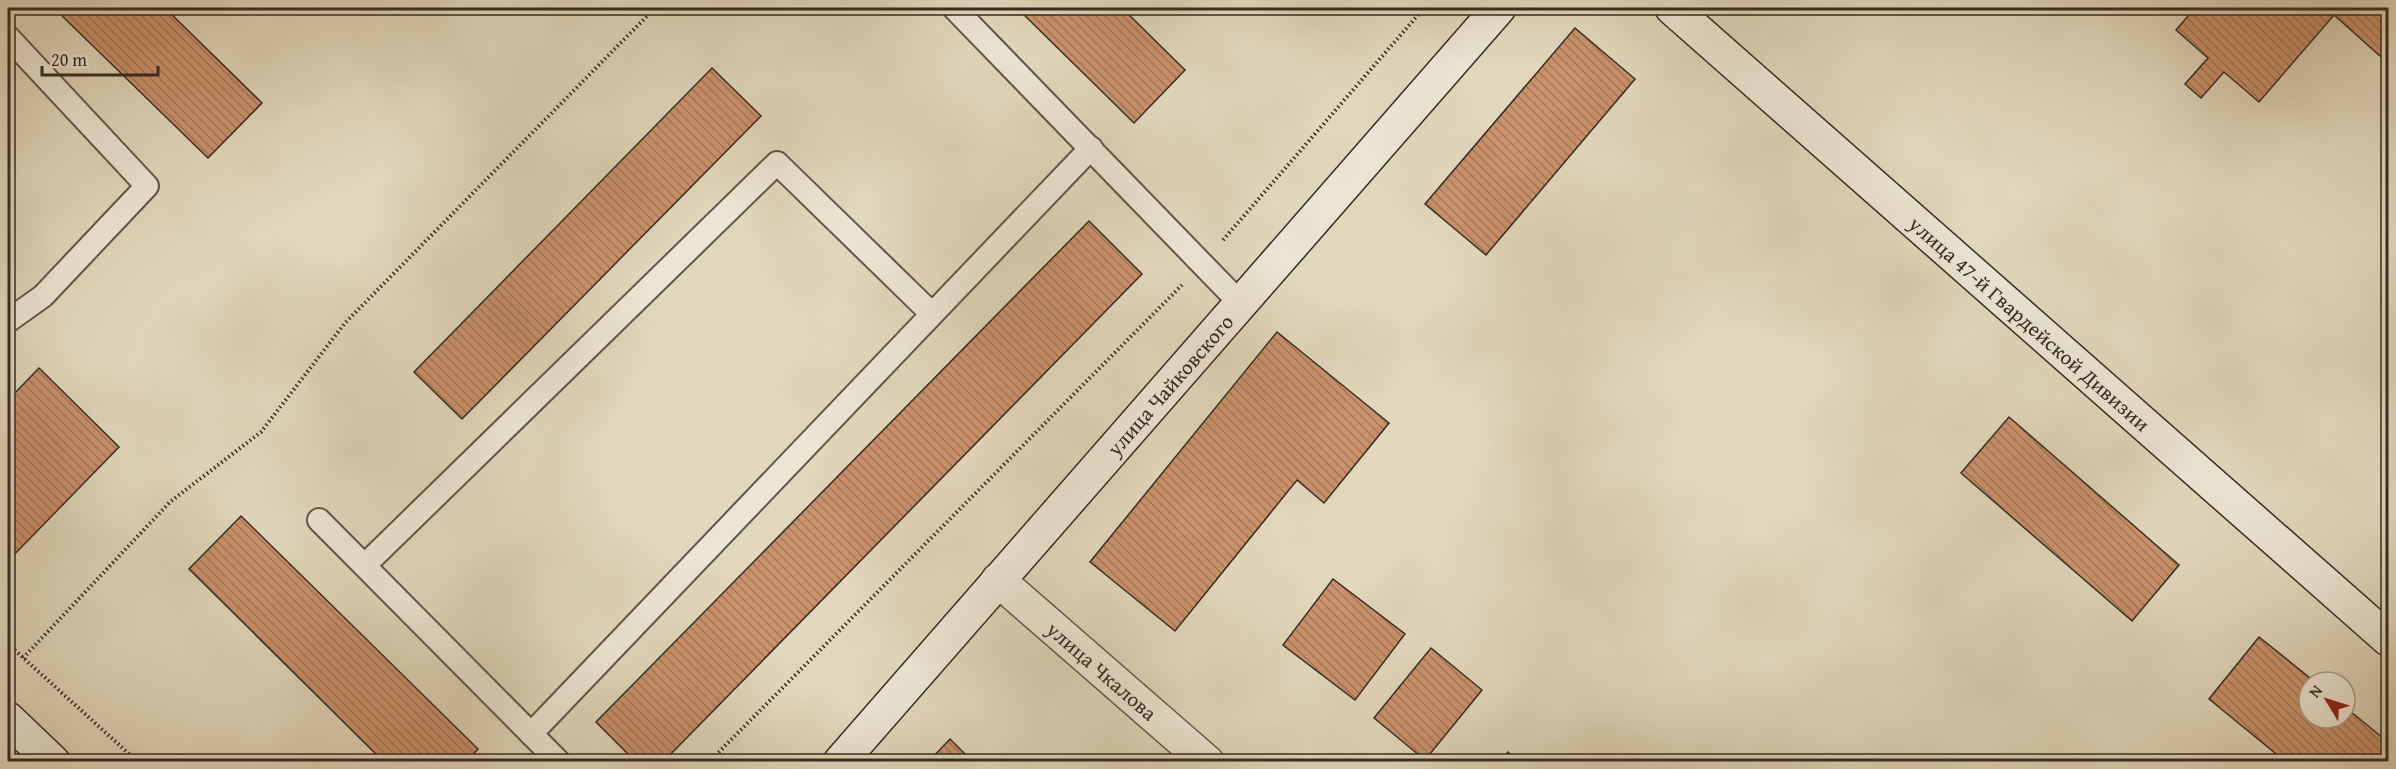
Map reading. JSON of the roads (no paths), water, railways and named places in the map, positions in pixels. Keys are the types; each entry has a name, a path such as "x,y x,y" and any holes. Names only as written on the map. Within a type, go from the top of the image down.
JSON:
{"street":[{"name":"улица Чайковского","path":"840,762 1499,8"},
{"name":"улица 47-й Гвардейской Дивизии","path":"1672,8 2388,639"},
{"name":"улица Чкалова","path":"998,580 1207,762"},
{"path":"8,719 53,762"}],"lane":[{"path":"954,8 1240,303"},
{"path":"8,37 147,186 43,296 8,321"},
{"path":"531,734 1091,148"},
{"path":"365,565 777,163 932,314"},
{"path":"319,520 559,762"}]}
